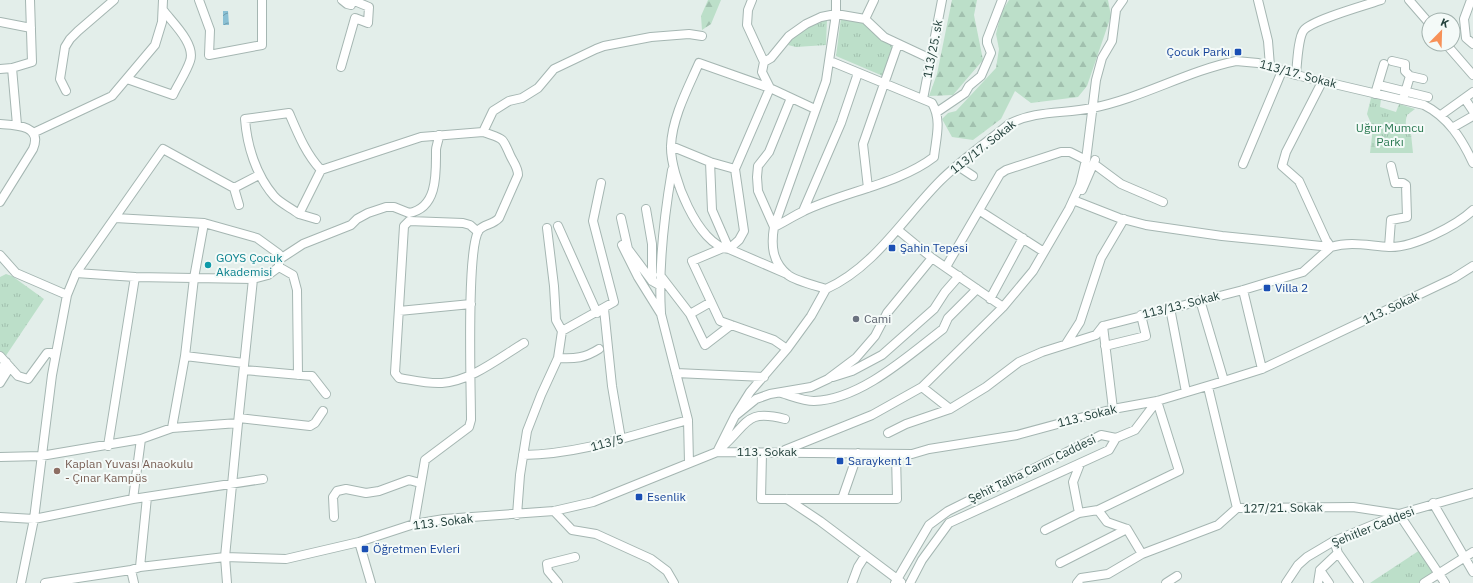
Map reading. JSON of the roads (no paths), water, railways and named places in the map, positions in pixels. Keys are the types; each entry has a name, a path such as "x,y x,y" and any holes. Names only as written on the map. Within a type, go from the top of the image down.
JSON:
{"street":[{"path":"0,69 12,68 32,62 30,0"},
{"path":"66,91 60,79 65,47 78,31 114,0"},
{"path":"33,133 112,96 155,45 162,22 163,0"},
{"path":"201,0 210,30 208,55 262,45 262,0"},
{"path":"341,67 355,18 368,23 369,7 352,0 351,5 342,0"},
{"path":"752,0 748,10 746,25 764,62 762,72 770,88 736,169 744,231 739,240 726,248 692,261 720,321 774,340 787,350"},
{"path":"748,10 758,0"},
{"path":"789,275 776,258 771,242 774,227 826,81 836,14 836,0"},
{"path":"865,19 874,0"},
{"name":"113/25. sk","path":"923,99 932,59 942,0"},
{"path":"937,112 965,94 969,86 984,72 991,53 987,43 988,39 1002,0"},
{"path":"781,452 872,415 922,387 1003,307 1034,270 1075,200 1080,185 1092,161 1092,108 1099,68 1112,41 1116,10 1123,0"},
{"path":"1258,0 1268,41 1270,66"},
{"path":"1296,75 1300,38 1305,28 1315,22 1381,0"},
{"path":"1409,0 1421,14"},
{"path":"1471,0 1464,19 1466,38 1473,44"},
{"path":"127,79 173,95 190,60 191,52 187,42 163,10"},
{"path":"764,62 771,58 789,36 806,24 822,17 836,14 865,19 884,37 932,59"},
{"path":"0,22 31,28"},
{"path":"483,132 493,111 509,101 522,98 538,88 554,69 596,49 604,46 651,37 689,34 702,36"},
{"path":"868,188 863,144 898,44"},
{"path":"1453,52 1473,75"},
{"path":"774,227 790,220 803,211 868,188 924,164 934,157 938,126 937,112 932,103 830,61"},
{"name":"113/17. Sokak","path":"826,289 839,283 862,265 898,230 941,180 1009,124 1045,113 1092,108 1224,63 1246,61 1270,66 1282,71 1322,82 1375,94 1404,95 1441,115 1452,128 1473,163"},
{"path":"717,452 735,416 750,392 787,350 811,316 826,289 726,248 705,233 690,213 674,173 671,146 679,110 699,63 770,88 815,109"},
{"path":"1375,94 1388,63 1405,64 1405,71 1410,76 1424,79"},
{"path":"12,68 18,125"},
{"path":"1243,164 1282,71"},
{"path":"803,211 841,123 858,73"},
{"path":"1404,95 1410,76"},
{"path":"1322,82 1286,152 1282,166 1299,182 1326,240 1331,247"},
{"path":"1383,86 1404,95 1428,97"},
{"path":"1441,115 1473,92"},
{"path":"774,227 758,191 758,166 769,152 791,98"},
{"path":"1465,99 1473,111"},
{"path":"316,219 299,214 275,197 259,175 246,138 245,119 289,113 300,140 313,161 321,170"},
{"path":"1452,128 1473,116"},
{"path":"0,124 18,125 33,133 36,140 33,149 0,202"},
{"path":"299,214 321,170 392,146 421,138 439,135 483,132 503,140 507,144 518,170 518,175 499,218 495,223 484,226 478,232 473,252 471,304 471,420 469,427 424,460 414,524"},
{"path":"76,273 135,277 253,279 268,275 303,244 351,225 357,219 368,213 394,206 409,213 420,208 430,198 433,188 437,171 436,148 439,135"},
{"path":"671,146 710,162 736,169"},
{"path":"21,583 34,519 55,357 67,295 76,273 163,149 234,188 239,205"},
{"path":"946,267 980,211 1000,174 1006,170 1061,152 1070,152 1092,161 1121,184 1163,202"},
{"path":"710,162 712,210 726,248"},
{"path":"656,283 660,275 664,218 673,165"},
{"path":"958,166 974,176"},
{"path":"1388,247 1391,220 1407,217 1406,185 1403,183 1394,183 1391,166"},
{"path":"234,188 259,175"},
{"path":"562,331 614,302 592,221 601,183"},
{"path":"1075,200 1124,219 1146,225 1214,235 1331,247 1344,243 1388,247 1409,244 1434,234 1470,213"},
{"path":"646,209 661,314 688,420 689,463"},
{"path":"980,211 1044,252"},
{"path":"115,218 204,223 257,238 279,254 280,263 292,275 297,290 298,375"},
{"path":"621,218 628,249 656,283"},
{"path":"1066,344 1080,322 1102,258 1124,219"},
{"path":"172,428 186,356 194,278 204,223"},
{"path":"478,232 470,225 463,223 406,223 394,373 399,378 440,383 454,381 471,374 524,343"},
{"path":"558,226 600,311 621,439"},
{"path":"517,515 523,455 532,417 558,358 562,331 556,320 554,286 546,228"},
{"path":"898,230 932,258 1003,307"},
{"path":"990,298 1023,238"},
{"path":"622,245 638,277 661,314"},
{"name":"113/13. Sokak","path":"1103,326 1243,290 1303,272 1331,247"},
{"path":"0,255 16,273 67,295"},
{"path":"828,379 856,358 863,350 875,336 887,313 932,258"},
{"name":"113. Sokak","path":"45,583 131,570 140,566 225,557 286,559 359,542 414,524 444,519 517,515 554,511 593,502 717,452 912,454 929,449 1017,435 1113,409 1157,401 1224,382 1262,369 1454,278 1473,266"},
{"path":"660,275 690,314 705,345 731,325"},
{"path":"735,416 756,399 770,394 811,387 828,379 852,371 882,355 934,310 945,292 959,276"},
{"path":"108,446 135,277"},
{"path":"227,583 225,557 253,279"},
{"path":"780,392 813,401 835,398 885,375 943,329 948,318 977,289"},
{"path":"1243,290 1262,369"},
{"path":"1200,300 1224,382"},
{"path":"690,314 711,302"},
{"path":"399,311 471,304"},
{"path":"1170,308 1186,392"},
{"path":"1105,346 1146,336 1141,315"},
{"path":"888,434 906,424 950,409 986,387 1019,362 1042,352 1096,335 1103,326"},
{"path":"1103,326 1113,409"},
{"path":"558,358 576,359 588,356 599,349"},
{"path":"5,362 18,376 28,379 47,353 52,353 55,357"},
{"path":"186,356 244,367 312,376 326,394"},
{"path":"0,370 5,362"},
{"path":"0,383 5,362"},
{"path":"676,373 764,377"},
{"path":"1208,386 1237,508"},
{"path":"922,387 950,409"},
{"path":"1116,438 1135,430 1157,401"},
{"path":"1045,530 1079,513 1098,510 1179,471 1157,401"},
{"path":"0,456 41,456 108,446 141,439 172,428 239,420 310,426 315,423 323,411"},
{"path":"717,452 736,435 749,419 754,416 771,416 785,419"},
{"name":"113/5","path":"523,455 559,454 621,439 688,420"},
{"name":"Şehit Talha Carım Caddesi","path":"898,582 929,525 948,511 1101,435 1116,438 1109,450 949,523 922,560 910,583"},
{"path":"133,499 141,439"},
{"path":"762,453 761,499 897,499 896,454"},
{"path":"842,499 858,453"},
{"path":"1079,513 1073,482 1080,464"},
{"path":"0,517 34,519 133,499 263,479"},
{"path":"334,517 333,497 337,491 346,489 366,493 379,491 409,480 420,483"},
{"path":"995,488 1001,499"},
{"name":"Şehitler Caddesi","path":"1286,583 1298,565 1334,541 1399,514 1433,503 1473,493"},
{"path":"140,566 147,497"},
{"path":"787,499 820,521 898,582"},
{"path":"1433,503 1473,572"},
{"name":"127/21. Sokak","path":"1077,583 1081,578 1108,574 1142,554 1218,525 1237,508 1353,507 1399,514"},
{"path":"1098,510 1107,522 1127,529 1142,554"},
{"path":"554,511 572,530 596,534 651,559 667,571 674,583"},
{"path":"1399,514 1445,583"},
{"path":"1060,563 1127,529"},
{"path":"1334,541 1338,553 1359,583"},
{"path":"359,542 371,583"},
{"path":"1424,583 1473,552"},
{"path":"1318,583 1320,570 1338,553"},
{"path":"852,583 858,567 865,556"},
{"path":"558,583 548,571 547,564 575,557"},
{"path":"131,570 134,583"},
{"path":"1320,570 1329,583"},
{"path":"1166,583 1177,576"}],"water":[{"path":"223,11 228,11 229,25 223,25"}],"place":[{"name":"Çocuk Parkı","path":"1238,52"},
{"name":"Şahin Tepesi","path":"892,248"},
{"name":"GOYS Çocuk Akademisi","path":"208,265"},
{"name":"Villa 2","path":"1267,288"},
{"name":"Cami","path":"856,319"},
{"name":"Saraykent 1","path":"840,461"},
{"name":"Kaplan Yuvası Anaokulu - Çınar Kampüs","path":"57,471"},
{"name":"Esenlik","path":"639,497"},
{"name":"Öğretmen Evleri","path":"365,549"}],"park label":[{"name":"Uğur Mumcu Parkı","path":"1390,135"}]}
